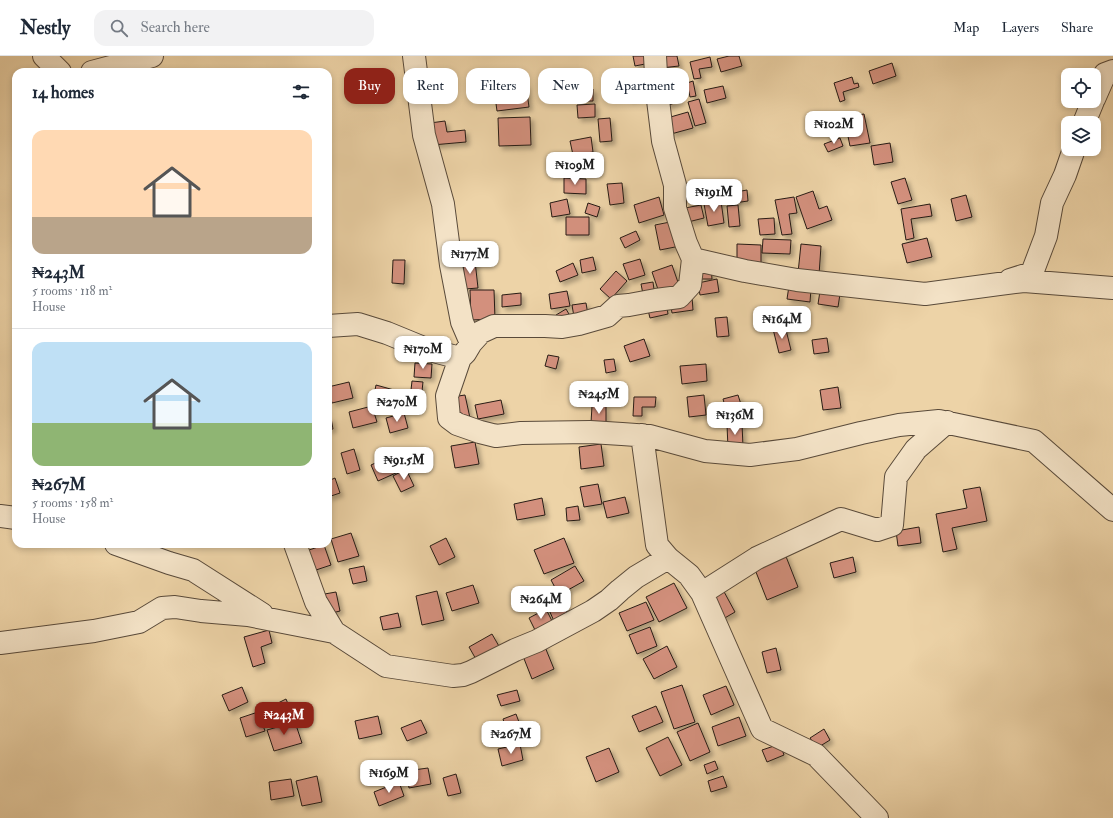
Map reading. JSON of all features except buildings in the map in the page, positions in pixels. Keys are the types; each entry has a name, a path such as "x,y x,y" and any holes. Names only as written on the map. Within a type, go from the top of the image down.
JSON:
{"street":[{"path":"44,56 56,68"},
{"path":"107,68 152,56"},
{"path":"414,56 424,135 442,204 466,350"},
{"path":"655,56 657,92 663,141 675,186 675,208 686,243 694,259 690,285 679,297 618,306 607,316 579,324 562,327 494,326 480,332 466,350 447,396 448,418 457,424 496,436 536,433 590,432 650,436 705,451 750,455 797,450 861,433 909,423 939,421 947,422 1034,441 1113,510"},
{"path":"1101,83 1105,74 1113,71"},
{"path":"999,284 1032,273 1046,236 1052,203 1065,175 1072,156"},
{"path":"694,259 745,271 797,280 925,294 1024,281 1113,288"},
{"path":"332,326 358,324 387,333 426,349 466,350"},
{"path":"702,593 758,558 841,519 877,530 892,525 896,477 916,449 947,422"},
{"path":"642,436 657,545 668,558 689,575 702,593 762,729 816,755 877,818"},
{"path":"0,516 12,518"},
{"path":"127,548 193,570 272,620"},
{"path":"296,548 316,602 334,632"},
{"path":"0,643 94,631 138,622 162,608 175,607 248,615 334,632 386,666 453,676 463,675 537,641 593,610 609,600 636,577 668,558"}]}
